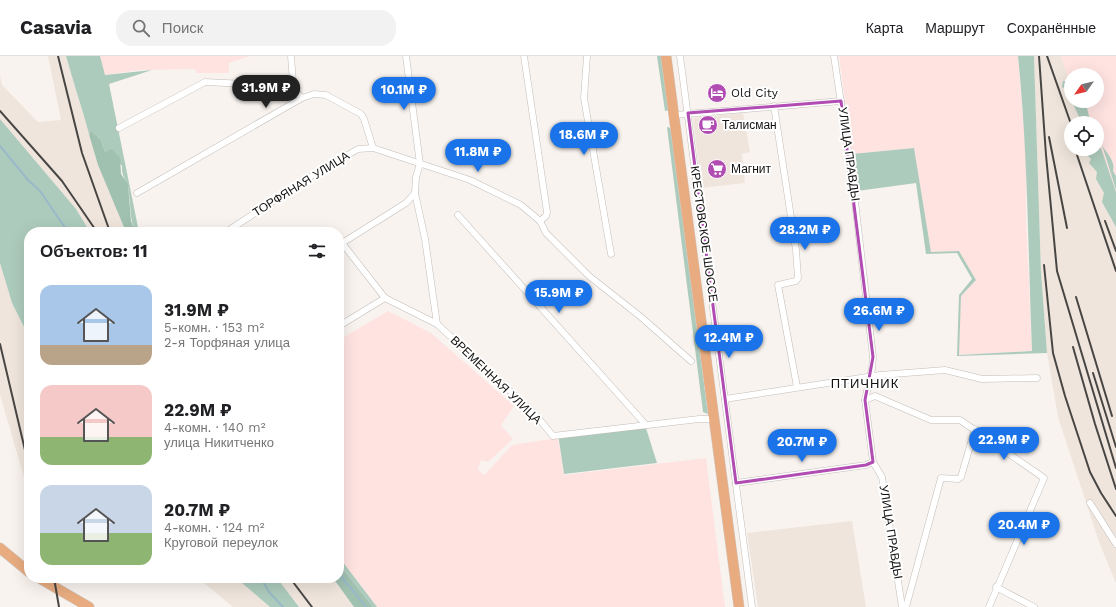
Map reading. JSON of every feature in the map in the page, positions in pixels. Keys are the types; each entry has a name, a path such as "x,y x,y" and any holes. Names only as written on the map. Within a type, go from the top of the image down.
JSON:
{"main road":[{"name":"КРЕСТОВСКОЕ ШОССЕ","path":"666,56 739,607"},
{"path":"0,548 24,568"},
{"path":"48,583 89,607"}],"street":[{"path":"291,56 292,88"},
{"path":"406,56 420,164 416,177 415,194 425,239 437,324"},
{"path":"524,56 547,212 546,216 540,221"},
{"path":"587,56 584,98 611,254"},
{"path":"680,56 752,607"},
{"name":"УЛИЦА ПРАВДЫ","path":"834,56 853,184 873,357 872,369 865,400 873,462 882,478 902,607"},
{"path":"119,128 205,82 292,88 302,98"},
{"path":"137,193 302,98 314,94 326,95 360,114 364,119 373,148"},
{"path":"674,115 841,101"},
{"path":"774,106 796,250 798,278 796,281 778,285 797,387"},
{"name":"ТОРФЯНАЯ УЛИЦА","path":"234,227 310,177 358,149 373,148 470,180 521,205 540,221 546,233 589,276 641,317 691,361"},
{"path":"344,242 406,203 415,194"},
{"path":"458,215 646,425"},
{"path":"344,249 385,298 437,324"},
{"path":"344,323 385,298"},
{"name":"ВРЕМЕННАЯ УЛИЦА","path":"437,324 535,414 553,436 646,425 715,419"},
{"path":"725,398 869,378 880,375 945,370 982,379 1037,378"},
{"path":"865,400 876,396 931,420 960,420 1044,478 996,587 989,607"},
{"path":"906,607 941,478 958,479 960,477 975,429"},
{"path":"736,483 866,465 873,462"},
{"path":"1090,503 1116,544"},
{"path":"996,587 1034,607"}],"highlighted area":[{"path":"841,101 873,357 865,400 873,462 866,465 736,483 688,113"}],"shaded area":[{"path":"48,56 66,56 74,84 80,96 98,165 124,227 87,227 76,209 0,119 0,76 2,85 38,122 61,120"},
{"path":"100,56 250,56 229,63 229,73 196,73 195,69 140,70 104,75"},
{"path":"839,56 1018,56 1026,153 1026,219 1032,351 958,355 961,296 976,280 959,251 931,252 914,148 852,154"},
{"path":"1034,56 1061,56 1065,68 1064,108 1078,108 1081,116 1064,116 1064,156 1094,156 1116,221 1116,583 1099,542 1058,417 1047,353 1041,272"},
{"path":"1061,56 1116,56 1116,221 1099,156 1104,156 1104,116 1081,116 1078,108 1104,108 1104,68 1065,68"},
{"path":"743,113 750,152 742,154 745,183 701,188 693,118"},
{"path":"0,263 12,303 24,327 24,477 0,395"},
{"path":"388,311 431,333 514,406 501,425 513,439 488,462 481,460 478,470 484,475 512,445 558,438 564,475 706,458 725,607 377,607 344,564 344,337"},
{"path":"852,521 866,607 758,607 747,533"},
{"path":"204,583 242,583 270,607 233,607"},
{"path":"281,583 337,583 354,607 299,607"}],"green space":[{"path":"66,56 100,56 105,75 152,70 109,84 138,227 133,226 128,187 123,174 122,166 109,152 105,152 101,140 91,130 89,134"},
{"path":"657,56 661,56 669,110 665,111"},
{"path":"1018,56 1034,56 1041,272 1047,353 957,356 959,295 972,279 957,253 926,254 916,183 857,191 852,154 914,148 931,252 959,251 976,280 961,296 959,355 1032,351 1026,167"},
{"path":"1075,108 1087,108 1089,116 1079,116"},
{"path":"0,119 76,209 87,227 24,227 24,327 12,303 0,263"},
{"path":"667,127 671,128 708,414 703,412"},
{"path":"91,130 101,140 105,152 112,149 120,158 121,174 128,184 131,221 133,227 124,227 98,165 89,134"},
{"path":"1104,148 1114,167 1113,171 1116,176 1116,190"},
{"path":"1088,156 1104,156 1116,192 1116,227 1102,202 1104,193 1096,179 1097,172 1089,163 1091,159"},
{"path":"645,425 657,463 564,474 558,434"},
{"path":"344,564 377,607 373,607 344,570"},
{"path":"344,570 373,607 354,607 337,583 344,583"},
{"path":"242,583 281,583 299,607 270,607"}],"waterway":[{"path":"0,146 28,180 40,191 65,227"},
{"path":"344,580 366,607"},
{"path":"264,583 269,592 283,607"}],"railway":[{"path":"58,56 82,153 108,227"},
{"path":"1039,56 1046,155 1057,271 1116,468"},
{"path":"1047,56 1068,116"},
{"path":"0,111 62,181 94,227"},
{"path":"1049,137 1067,228"},
{"path":"1077,156 1116,271"},
{"path":"1105,221 1116,251"},
{"path":"1044,265 1053,353 1065,396 1090,472 1101,493 1116,516"},
{"path":"1076,297 1112,416"},
{"path":"0,344 24,446"},
{"path":"1073,347 1095,424 1116,489"},
{"path":"1093,373 1116,447"},
{"path":"55,583 59,607"},
{"path":"294,583 312,607"}],"place":[{"name":"Old City","path":"717,93"},
{"name":"Талисман","path":"708,125"},
{"name":"Магнит","path":"717,169"}],"district":[{"name":"ПТИЧНИК","path":"865,383"}]}
